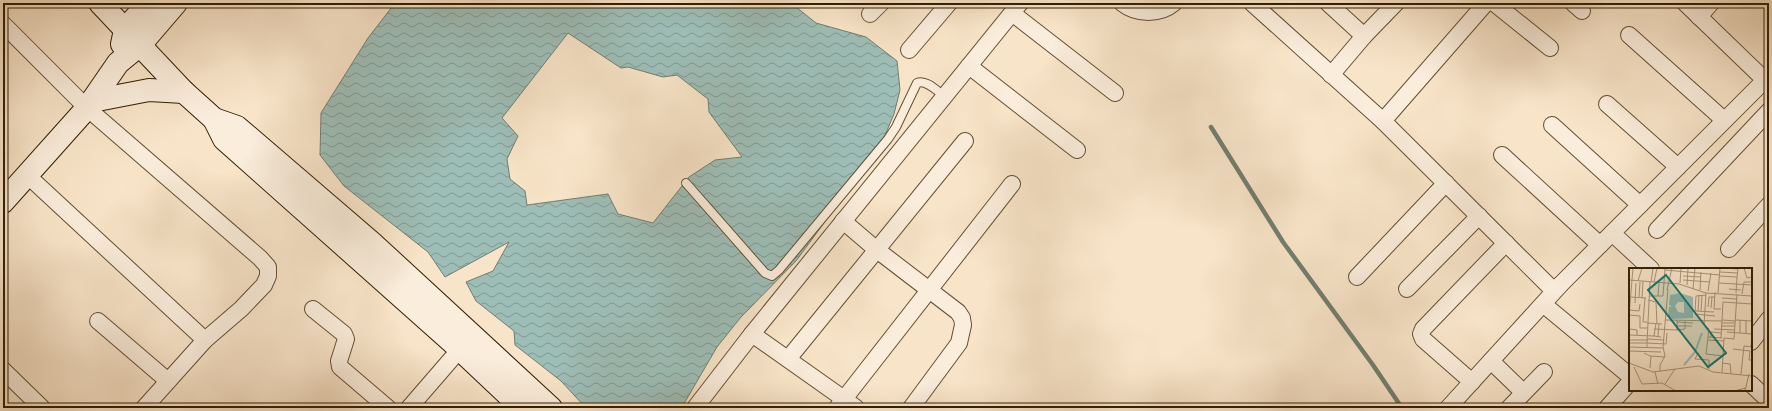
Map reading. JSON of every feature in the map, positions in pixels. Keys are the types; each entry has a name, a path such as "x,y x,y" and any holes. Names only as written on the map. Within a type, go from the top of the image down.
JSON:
{"street":[{"path":"100,3 184,92 214,118 224,139 467,342 551,408"},
{"path":"118,63 124,30 148,3"},
{"path":"3,202 90,104 118,63 140,45 176,3"},
{"path":"909,50 949,3"},
{"path":"1122,3 1132,9 1147,12 1163,9 1174,3"},
{"path":"1252,3 1383,121 1554,291 1724,120 1767,82 1685,3"},
{"path":"1328,3 1364,36"},
{"path":"1331,75 1364,36 1396,3"},
{"path":"1383,121 1486,3"},
{"path":"1494,3 1550,48"},
{"path":"1698,17 1710,3"},
{"path":"696,408 752,334 1016,8 1115,93"},
{"path":"3,24 260,258 268,267 268,276 264,285 241,309 204,340 144,408"},
{"path":"1629,35 1724,120"},
{"path":"969,66 1076,150"},
{"path":"90,104 149,90 184,92"},
{"path":"1607,104 1678,167"},
{"path":"1658,230 1769,111"},
{"path":"1552,125 1640,205"},
{"path":"788,359 965,141"},
{"path":"1502,155 1600,246"},
{"path":"27,175 204,340"},
{"path":"752,334 788,359 846,405 929,289 1012,184"},
{"path":"1357,277 1446,184"},
{"path":"1729,249 1769,205"},
{"path":"1407,289 1479,216"},
{"path":"843,221 877,250 958,312 962,318 963,325 959,343 911,408"},
{"path":"1612,233 1650,268"},
{"path":"1472,382 1423,339 1421,334 1423,329 1506,243"},
{"path":"1454,405 1490,361 1560,285"},
{"path":"1543,304 1629,375"},
{"path":"313,310 344,334 346,339 339,361 340,367 388,408"},
{"path":"1752,341 1769,318"},
{"path":"98,321 168,382"},
{"path":"409,408 467,342"},
{"path":"467,342 522,408"},
{"path":"1490,361 1523,392"},
{"path":"3,370 42,408"},
{"path":"1509,408 1544,372"},
{"path":"1607,408 1629,383"},
{"path":"1752,385 1769,401"}],"lane":[{"path":"686,183 765,273 772,276 779,270 888,139 917,83 925,83 944,96"}],"water":[{"path":"395,3 791,3 816,23 866,37 897,61 900,90 894,114 880,147 796,261 741,317 717,347 682,407 586,408 561,381 515,345 514,331 476,301 466,282 493,271 509,242 445,277 428,252 344,186 320,155 321,113 368,38","holes":["568,33 621,68 628,67 663,77 677,75 708,99 709,112 742,157 715,160 689,177 653,223 618,214 608,194 527,205 525,191 510,179 507,159 518,136 502,118"]}],"waterway":[{"path":"1211,127 1283,242 1373,365 1402,408"}]}
